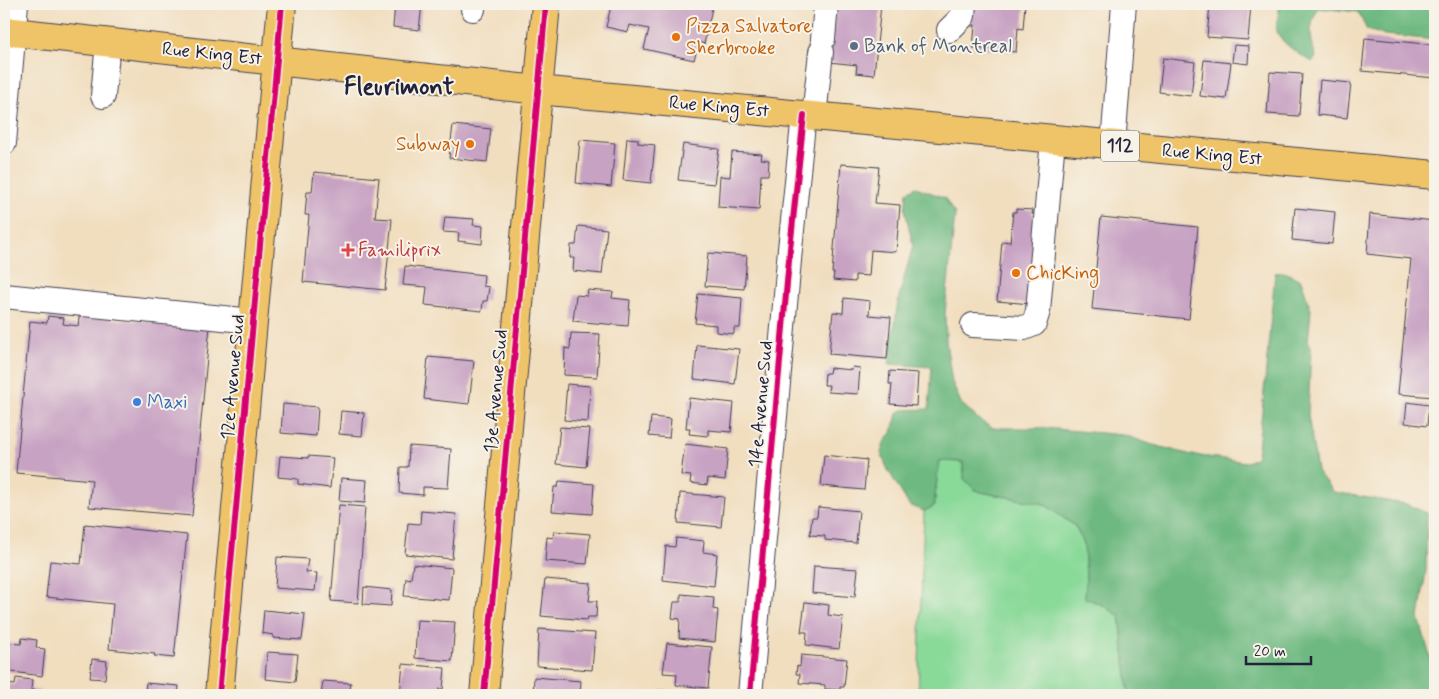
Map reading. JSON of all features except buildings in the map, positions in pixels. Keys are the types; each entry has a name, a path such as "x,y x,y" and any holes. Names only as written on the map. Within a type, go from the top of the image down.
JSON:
{"main road":[{"name":"12e Avenue Sud","path":"219,695 282,4"},
{"name":"13e Avenue Sud","path":"484,695 546,4"},
{"name":"Rue King Est","path":"9,31 538,90 1435,175"}],"street":[{"path":"4,143 9,31 16,4"},
{"name":"14e Avenue Sud","path":"750,695 790,249 809,116 822,45 826,4"},
{"path":"949,30 963,16 964,4"},
{"path":"1113,145 1124,4"},
{"path":"103,96 108,42"},
{"path":"973,326 1024,328 1034,324 1038,312 1053,139"},
{"path":"4,296 253,321"}],"green space":[{"path":"1280,4 1435,4 1435,40 1385,35 1367,30 1358,12 1319,8 1313,20 1311,32 1316,57 1313,62 1292,49 1279,36 1277,21"},
{"path":"916,187 945,198 955,214 945,313 946,342 952,382 961,403 979,420 992,428 1043,428 1124,435 1192,455 1247,462 1257,457 1275,273 1284,272 1301,280 1311,310 1308,342 1311,350 1308,415 1317,471 1333,492 1406,504 1427,513 1426,570 1419,618 1435,674 1422,695 1129,695 1120,616 1101,604 1085,598 1084,544 1075,526 1044,504 974,489 964,479 963,462 939,461 934,506 924,511 909,505 888,470 881,453 885,440 892,433 897,414 902,410 929,409 932,367 889,364 898,301 913,245 905,210 907,192"},
{"path":"939,461 963,462 974,489 1044,504 1075,526 1084,544 1086,598 1101,604 1120,616 1129,695 918,695 924,511 934,506"}],"cycle path":[{"path":"219,695 282,4"},
{"path":"484,695 546,4"},
{"path":"750,695 790,249 804,115"}],"place":[{"name":"Pizza Salvatore Sherbrooke","path":"676,37"},
{"name":"Bank of Montreal","path":"854,46"},
{"name":"Subway","path":"470,144"},
{"name":"Familiprix","path":"348,250"},
{"name":"ChicKing","path":"1016,273"},
{"name":"Maxi","path":"137,402"}],"district":[{"name":"Fleurimont","path":"399,87"}]}
